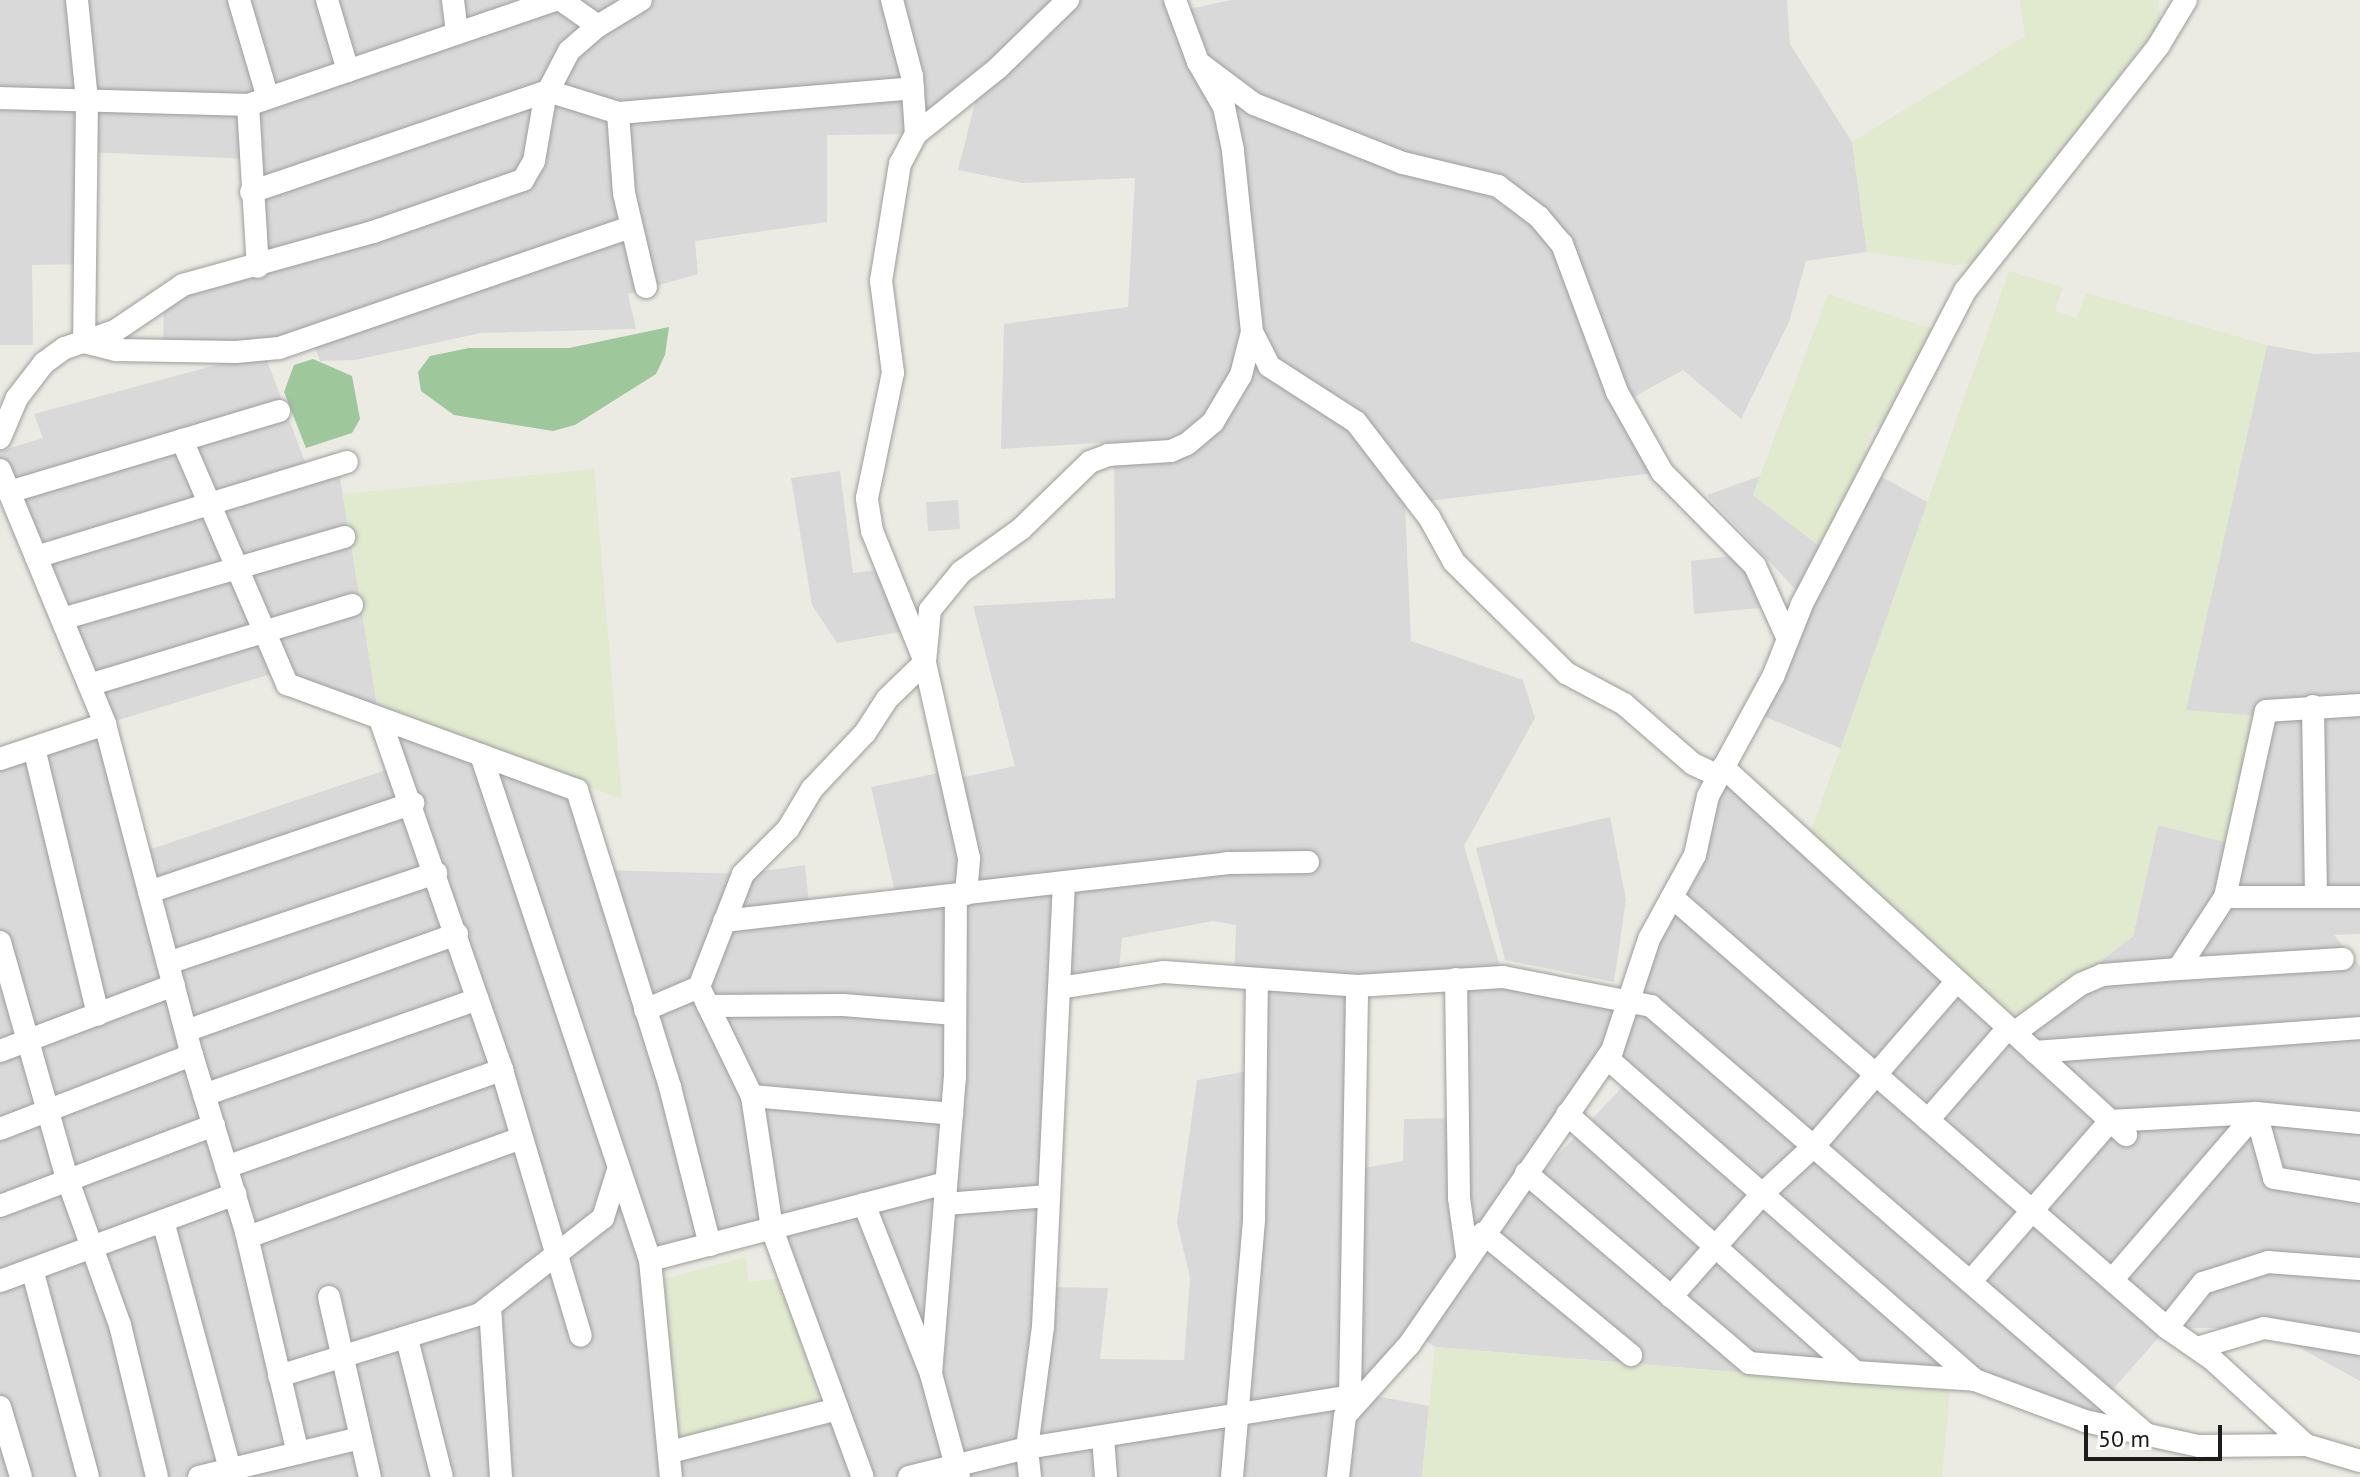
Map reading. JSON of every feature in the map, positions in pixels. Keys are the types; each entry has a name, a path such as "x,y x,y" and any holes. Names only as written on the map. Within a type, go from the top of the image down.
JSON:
{"street":[{"path":"77,0 87,101 84,342"},
{"path":"239,0 258,102 251,192 258,267"},
{"path":"327,0 348,71"},
{"path":"453,0 457,33"},
{"path":"0,98 258,102 554,0"},
{"path":"561,0 598,26"},
{"path":"0,438 17,398 44,363 84,342 115,331 199,277 258,267 523,180 534,161 548,91 569,51 598,26 641,0"},
{"path":"892,0 913,88 916,134"},
{"path":"931,1374 952,1114 961,894 969,858 925,662 872,531 867,498 893,373 881,281 900,164 916,134 998,68 1067,0"},
{"path":"863,1477 772,1229 752,1096 703,997 724,921 743,874 788,829 812,789 865,733 887,699 925,662 930,610 961,572 1021,529 1090,462 1108,455 1171,451 1196,437 1213,422 1241,375 1252,332 1233,150 1224,107 1198,62 1175,0"},
{"path":"1338,1477 1345,1416 1357,1395 1409,1345 1467,1255 1607,1058 1624,1001 1695,855 1708,796 1965,291 2159,45 2186,0"},
{"path":"1198,62 1254,104 1403,163 1498,186 1539,217 1562,244 1617,392 1662,472 1755,566 1788,639"},
{"path":"251,192 548,91 618,113 913,88"},
{"path":"618,113 631,227 646,287"},
{"path":"84,342 117,350 236,352 279,348 631,227"},
{"path":"1252,332 1269,366 1356,422 1429,517 1454,562 1566,673 1624,704 1693,764 1721,772 2118,1128"},
{"path":"9,492 279,411"},
{"path":"182,440 207,505 287,684 577,790 645,1010 710,1245"},
{"path":"36,557 347,462"},
{"path":"0,470 105,724 192,1055 248,1237 298,1453"},
{"path":"62,619 344,537"},
{"path":"89,685 352,605"},
{"path":"2178,969 2225,897 2266,711 2360,705"},
{"path":"2313,706 2316,895"},
{"path":"380,719 413,803 502,1070 581,1336"},
{"path":"0,759 105,724"},
{"path":"34,748 98,1014"},
{"path":"481,755 650,1260 671,1477"},
{"path":"149,892 413,803"},
{"path":"724,921 1229,863 1308,862"},
{"path":"0,1051 98,1014 171,974 436,873"},
{"path":"1030,1477 1027,1448 1043,1327 1064,882"},
{"path":"1672,897 2306,1445"},
{"path":"2225,897 2360,897"},
{"path":"186,1031 457,934"},
{"path":"0,942 68,1181 120,1325 157,1477"},
{"path":"1928,1120 2011,1030 2081,984 2102,975 2343,959"},
{"path":"1059,988 1164,972 1357,986 1503,977 1651,1006 2146,1434"},
{"path":"1456,979 1459,1198 1467,1255"},
{"path":"1232,1477 1254,1219 1257,981"},
{"path":"1671,1297 1762,1194 1814,1146 1957,981"},
{"path":"1357,986 1348,1280 1357,1395"},
{"path":"645,1010 703,997 955,1014"},
{"path":"204,1095 478,999"},
{"path":"2035,1052 2360,1028"},
{"path":"0,1129 192,1055"},
{"path":"1607,1058 1975,1380"},
{"path":"226,1167 502,1070"},
{"path":"752,1096 952,1114"},
{"path":"1971,1281 2033,1211 2118,1128 2256,1113 2360,1123"},
{"path":"2256,1113 2274,1178 2360,1192"},
{"path":"2112,1280 2256,1113"},
{"path":"1567,1114 1856,1372"},
{"path":"0,1206 214,1125"},
{"path":"248,1237 522,1138"},
{"path":"279,1376 343,1360 490,1307 603,1218 619,1167"},
{"path":"1526,1173 1749,1363 1975,1380 2085,1421 2199,1446 2306,1445 2360,1461"},
{"path":"0,1281 235,1194"},
{"path":"650,1260 864,1204 946,1194 1049,1196"},
{"path":"864,1204 931,1374 958,1471"},
{"path":"163,1221 243,1471"},
{"path":"1483,1233 1631,1355"},
{"path":"2167,1328 2203,1283 2268,1262 2360,1269"},
{"path":"32,1269 88,1477"},
{"path":"329,1297 370,1477"},
{"path":"490,1307 501,1477"},
{"path":"2197,1348 2264,1328 2360,1344"},
{"path":"407,1339 442,1477"},
{"path":"909,1477 958,1471 1027,1448 1357,1395"},
{"path":"0,1407 21,1477"},
{"path":"670,1452 838,1409"},
{"path":"1103,1437 1106,1477"},
{"path":"199,1477 243,1471 360,1438"}],"shaded area":[{"path":"0,0 1175,0 1180,11 1231,0 1787,0 1790,44 1852,142 1867,252 1806,261 1789,322 1741,419 1683,370 1623,403 1662,472 1405,504 1411,641 1523,680 1535,718 1464,846 1503,976 1624,1001 1719,776 2008,1028 2077,979 2133,936 2158,825 2229,843 2185,710 2267,345 2315,354 2360,352 2360,934 2334,935 2360,966 2360,1381 2264,1328 2167,1328 2085,1421 1975,1380 1748,1373 1435,1347 1416,1334 1365,1394 1429,1406 1422,1477 0,1477 0,759 104,724 0,470 0,451 43,438 34,414 264,352 309,473 338,465 378,711 281,671 105,724 139,853 398,766 380,719 577,790 602,870 743,874 805,865 810,912 897,901 871,787 948,771 951,780 1015,766 973,606 1115,598 1114,442 1001,449 1004,324 1128,307 1135,178 1023,183 958,170 980,83 916,134 827,135 827,222 695,241 698,274 628,294 636,329 481,333 355,360 320,361 311,337 163,351 164,296 258,267 250,159 86,152 85,264 32,265 33,345 0,345","holes":["1213,921 1236,925 1234,979 1257,982 1255,1070 1197,1080 1177,1222 1190,1278 1184,1360 1100,1359 1108,1288 1046,1287 1059,988 1118,979 1122,938","1456,980 1449,1118 1404,1119 1403,1161 1352,1170 1357,986","1607,1058 1630,1079 1489,1227","772,1229 838,1409 670,1442 651,1260"]},
{"path":"840,471 853,573 887,569 911,630 837,643 812,605 791,478"},
{"path":"1873,472 1929,503 1842,749 1754,712"},
{"path":"1760,476 1753,495 1822,548 1799,593 1707,495"},
{"path":"958,500 960,529 928,531 926,502"},
{"path":"1739,555 1748,567 1760,608 1694,614 1691,561"},
{"path":"1610,817 1626,900 1614,982 1505,960 1476,848"}],"green space":[{"path":"2020,0 2158,0 2161,22 1977,263 1954,265 1867,252 1852,142 2025,36"},
{"path":"2009,271 2063,287 2055,311 2077,318 2086,293 2267,345 2186,710 2260,716 2229,843 2158,825 2133,936 2022,1023 1810,834"},
{"path":"1828,294 1936,330 1885,426 1874,428 1864,449 1869,456 1822,548 1753,495"},
{"path":"669,327 665,355 656,374 575,425 553,431 454,415 421,391 418,372 430,356 469,348 569,348"},
{"path":"313,359 352,376 360,419 352,433 306,448 284,392 294,365"},
{"path":"594,469 622,799 378,711 343,494"},
{"path":"746,1257 748,1282 781,1278 827,1406 678,1442 660,1280"},
{"path":"1435,1347 1950,1390 1942,1477 1422,1477"}]}
